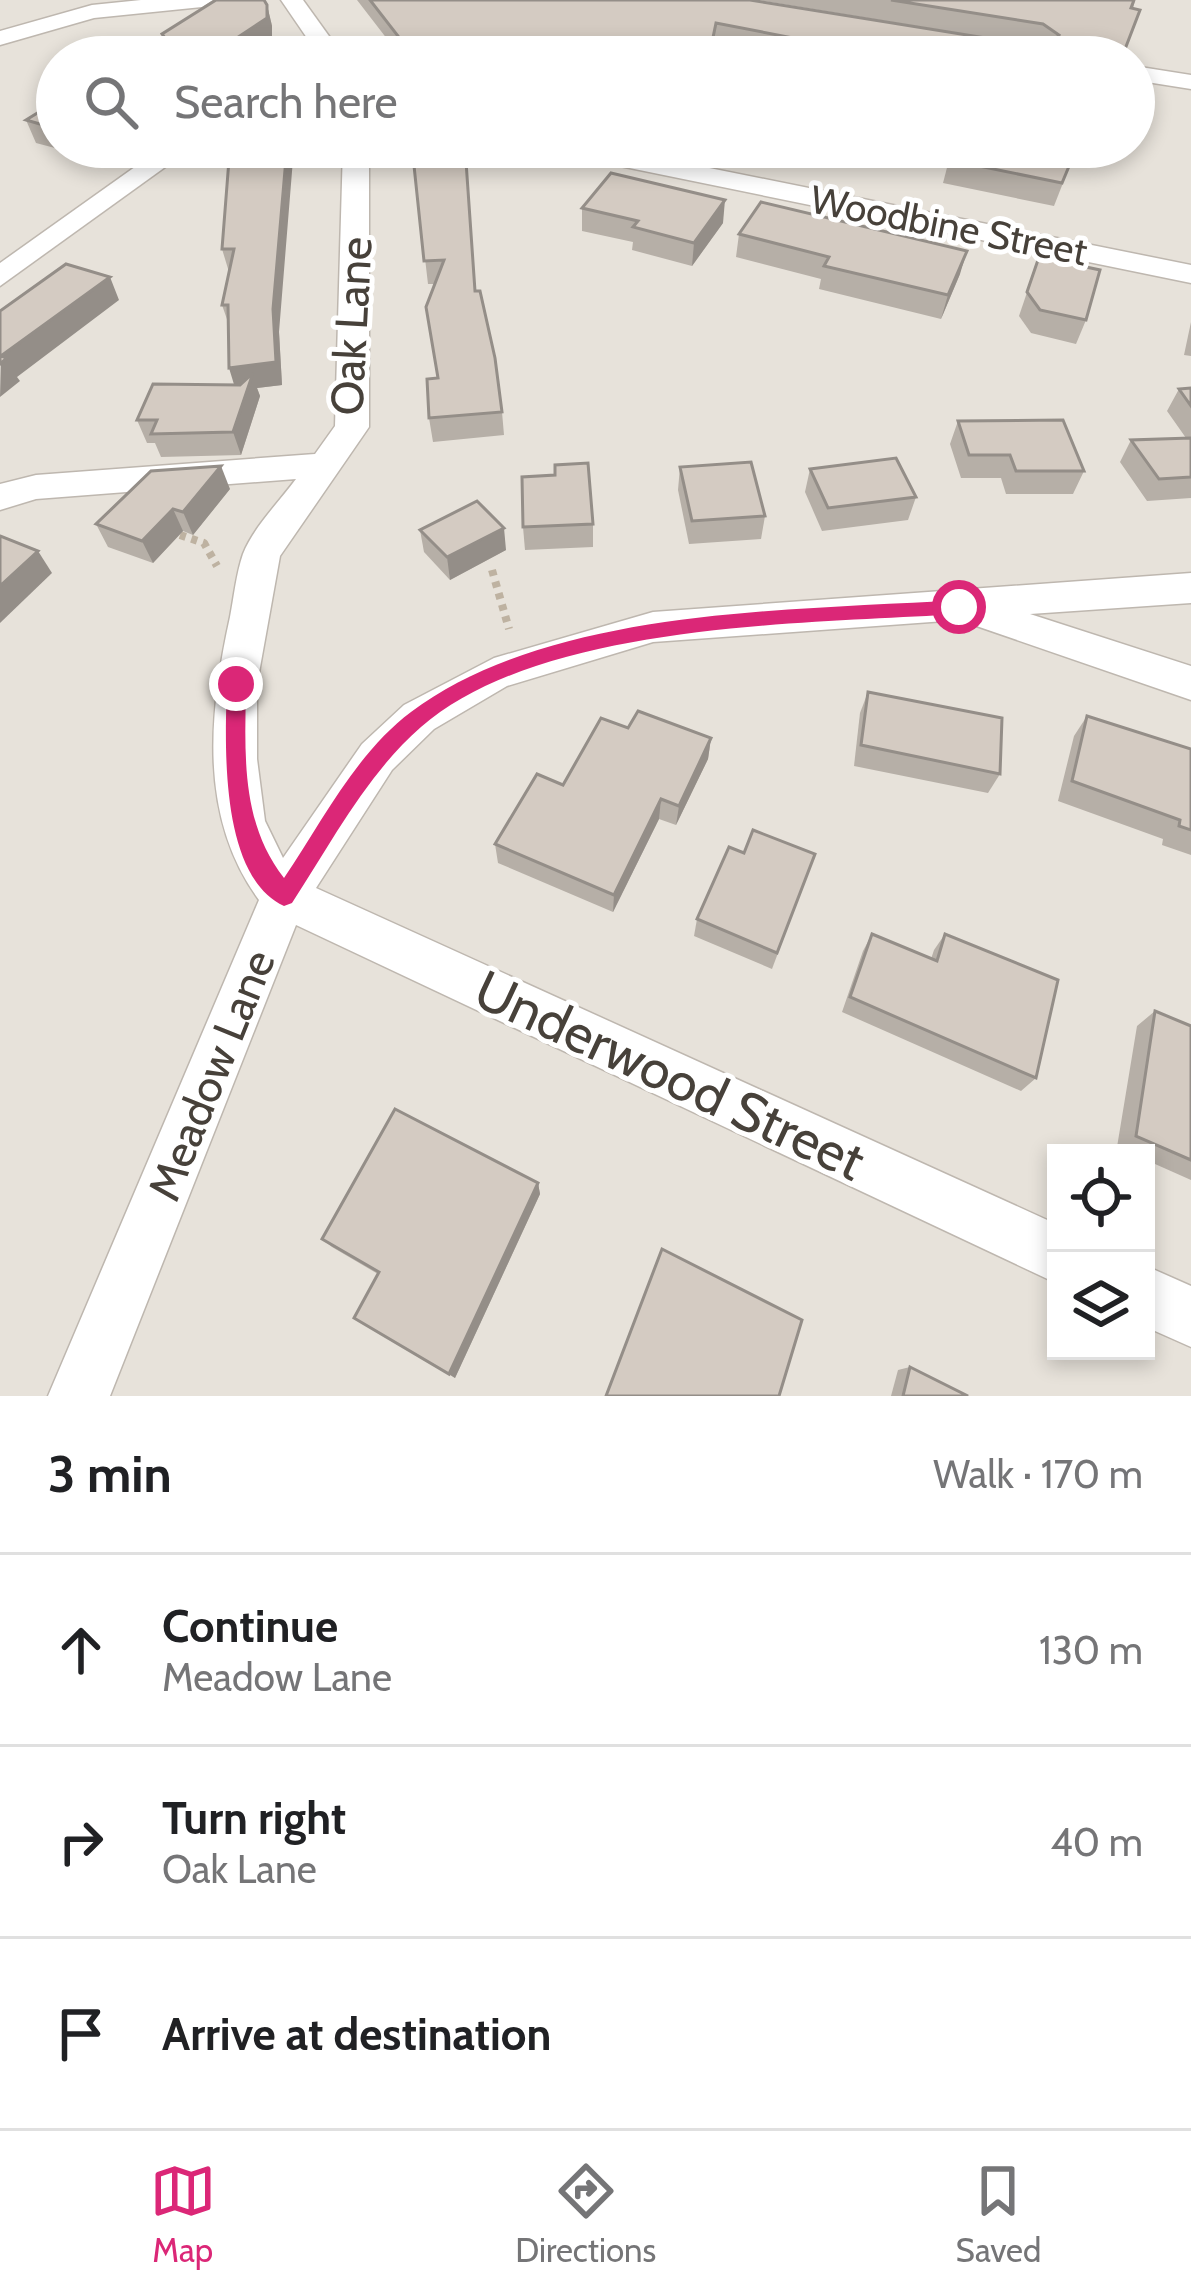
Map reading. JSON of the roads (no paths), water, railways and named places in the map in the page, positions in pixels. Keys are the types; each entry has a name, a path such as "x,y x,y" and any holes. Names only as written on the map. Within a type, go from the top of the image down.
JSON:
{"street":[{"path":"0,38 125,0"},
{"path":"92,12 202,0"},
{"path":"292,0 311,36"},
{"path":"1155,76 1191,82"},
{"path":"0,277 151,168"},
{"name":"Oak Lane","path":"284,896 259,863 242,820 235,759 236,684 262,554 352,427 356,407 356,168"},
{"name":"Woodbine Street","path":"669,168 1191,274"},
{"path":"0,497 36,487 324,465"},
{"name":"Meadow Lane","path":"79,1396 284,896 376,757 418,717 494,674 653,627 1191,588"},
{"path":"959,607 1191,682"},
{"name":"Underwood Street","path":"284,896 1052,1252"},
{"path":"1155,1300 1191,1317"}]}
